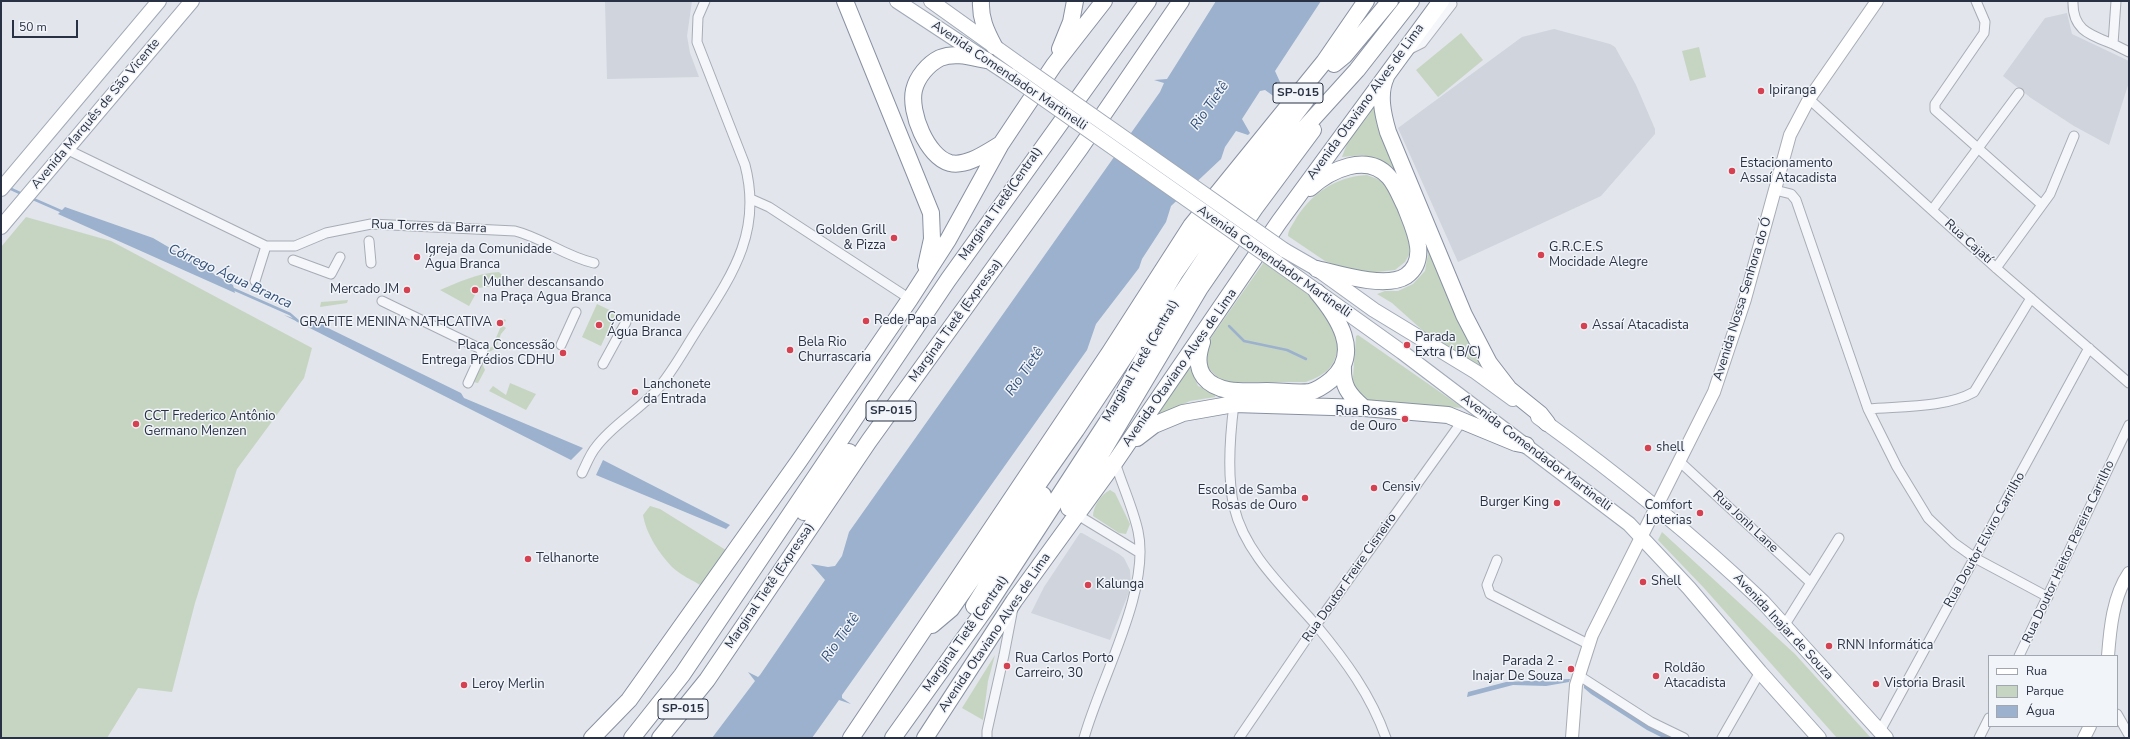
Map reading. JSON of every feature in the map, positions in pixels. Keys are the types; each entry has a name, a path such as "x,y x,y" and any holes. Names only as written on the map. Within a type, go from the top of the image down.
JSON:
{"highway":[{"path":"845,1 931,213 930,249 921,281"},
{"path":"981,1 983,22 994,46"},
{"path":"1054,65 1071,22 1075,1"},
{"path":"592,738 629,700 799,461 910,299 948,240 1001,144 1054,65 1104,1"},
{"name":"Marginal Tietê(Central)","path":"948,280 1054,129 1148,1"},
{"name":"Marginal Tietê (Expressa)","path":"660,738 707,680 869,441 1077,153 1181,1"},
{"name":"SP-015","path":"851,738 948,591 1110,352 1190,226 1324,62 1366,1"},
{"name":"SP-015","path":"1334,64 1376,1"},
{"path":"1334,64 1345,55 1390,1"},
{"name":"Marginal Tietê (Central)","path":"893,738 988,605 1111,416 1164,320 1217,240 1270,166 1357,70 1411,1"},
{"name":"Avenida Otaviano Alves de Lima","path":"925,738 1014,601 1063,531 1115,462 1280,222 1402,53 1446,2"},
{"path":"986,60 961,55 940,58 928,66 919,77 914,90 913,102 924,137 932,150 941,159 951,163 974,159 1001,144"},
{"name":"Marginal Tietê (Central)","path":"922,632 951,609 1076,430 1129,350 1175,273 1203,233 1334,64"},
{"path":"1063,531 1068,510 1200,288 1255,208 1357,70"},
{"path":"1390,70 1383,83 1382,94 1382,109 1388,132 1464,316 1490,363 1509,389 1540,414 1547,423"},
{"path":"1280,222 1315,183 1344,167 1355,164 1365,165 1383,171 1389,178 1398,191 1416,232 1418,256 1414,268 1405,276 1397,279 1376,281 1356,279 1317,269"},
{"path":"750,575 774,553 974,282 1000,260"},
{"path":"799,461 826,436 932,291 948,280"},
{"path":"632,738 682,675 948,280"},
{"path":"1317,292 1336,316 1345,336 1342,380 1354,399 1364,408"},
{"path":"1206,331 1199,355 1199,367 1209,382 1224,389 1311,392 1325,385 1334,377 1343,365"},
{"path":"1126,446 1154,426 1169,418 1200,408 1234,404 1364,408 1448,415 1516,443 1526,445"},
{"path":"934,680 934,669 1064,460 1071,447 1076,430"}],"main road":[{"name":"Avenida Marquês de São Vicente","path":"1,190 159,1"},
{"name":"Avenida Marquês de São Vicente","path":"1,227 192,1"},
{"name":"Avenida Comendador Martinelli","path":"897,1 1010,76 1276,262 1526,445 1629,524 1641,537"},
{"name":"Avenida Comendador Martinelli","path":"931,1 1284,250 1317,269 1374,310 1476,372 1547,423 1656,507"},
{"name":"Avenida Nossa Senhora do Ó","path":"1572,738 1578,675 1588,644 1714,392 1726,362 1790,135 1809,99 1877,1"},
{"name":"Avenida Inajar de Souza","path":"1656,507 1743,582 1763,602 1883,735"},
{"path":"1641,537 1689,588 1760,672 1819,738"},
{"path":"2108,655 2110,629 2120,591 2129,574"},
{"path":"2084,738 2090,727"}],"street":[{"path":"582,473 595,447 656,391 722,292 737,264 746,242 751,200 745,165 697,42 698,17 705,1"},
{"path":"1976,1 1984,22 1984,33 1934,108 1938,114 2042,205"},
{"path":"2073,1 2073,11 2081,28 2089,34 2129,52"},
{"path":"2113,44 2116,1"},
{"path":"1932,210 2019,93"},
{"name":"Rua Cajatí","path":"1809,99 1996,268 2129,383"},
{"path":"1996,268 2042,205 2056,183 2074,136"},
{"name":"Rua Torres da Barra","path":"66,149 266,246 295,246 326,233 372,224 491,230 524,234 572,258 594,263"},
{"path":"1774,190 1791,194 1796,200 1868,409 1897,467 1928,518 1954,543 1975,558 2048,597"},
{"path":"751,200 770,207 910,299"},
{"path":"369,241 371,263"},
{"path":"254,281 266,246"},
{"path":"293,260 331,274 340,257"},
{"path":"1868,409 1928,404 1963,399 1974,392 2031,298"},
{"path":"382,301 483,350 468,383"},
{"path":"561,345 576,312"},
{"path":"603,364 626,322"},
{"name":"Rua Doutor Elviro Carrilho","path":"1883,735 1975,558 2089,348"},
{"path":"1234,404 1230,449 1234,508 1244,533 1255,552 1268,569 1345,661 1366,692 1378,716 1386,738"},
{"name":"Rua Doutor Freire Cisneiro","path":"1239,738 1316,625 1463,420"},
{"name":"Rua Doutor Heitor Pereira Carrilho","path":"2019,655 2129,426"},
{"path":"1084,738 1135,595 1140,553 1138,532 1115,462"},
{"name":"Rua Jonh Lane","path":"1679,462 1811,583"},
{"path":"1076,514 1140,553"},
{"path":"1784,626 1839,538"},
{"path":"1497,560 1487,585 1490,594 1588,644"},
{"path":"987,738 986,731 1004,656 1014,601"},
{"path":"1722,738 1760,672"},
{"path":"1578,675 1651,722 1684,738"},
{"path":"2118,716 2129,735"},
{"path":"1979,738 1988,720"}],"shaded area":[{"path":"605,1 692,1 687,36 690,53 699,77 607,79"},
{"path":"2067,13 2072,34 2129,61 2129,82 2109,145 2074,126 2031,98 2003,76 2045,18"},
{"path":"1554,29 1610,44 1615,47 1636,85 1655,129 1655,134 1601,196 1458,262 1398,128 1522,37"},
{"name":"Kalunga","path":"1080,533 1119,554 1124,558 1130,570 1131,584 1129,592 1110,640 1031,613 1044,587"}],"green space":[{"path":"1461,33 1483,60 1438,97 1416,70"},
{"path":"1699,47 1706,77 1690,81 1682,51"},
{"path":"1379,97 1485,365 1481,368 1430,337 1392,303 1377,294 1385,291 1398,291 1413,284 1425,271 1428,254 1388,167 1381,161 1363,155 1342,157 1348,141 1368,116"},
{"path":"1367,175 1380,180 1389,190 1409,239 1409,255 1405,262 1395,270 1359,274 1325,261 1288,236 1290,229 1300,212 1307,203 1324,189 1345,179"},
{"name":"CCT Frederico Antônio Germano Menzen","path":"26,217 111,241 312,348 304,378 237,469 195,603 172,692 138,688 107,738 1,738 1,247"},
{"path":"1264,262 1314,299 1332,323 1337,337 1337,352 1330,368 1322,375 1306,382 1228,382 1216,376 1207,364 1205,353 1210,339"},
{"path":"499,272 502,275 498,285 479,288 469,306 440,290 476,276"},
{"path":"348,300 347,303 320,307 321,302"},
{"name":"Comunidade Água Branca","path":"597,304 616,313 601,346 582,337"},
{"path":"504,319 506,320 503,326 506,328 501,334 496,348 486,354 482,363 485,370 478,383 473,382 484,350 492,347"},
{"path":"1358,335 1463,408 1365,401 1352,391 1356,336"},
{"path":"1188,367 1190,367 1198,386 1215,393 1215,397 1190,401 1159,415 1159,410"},
{"path":"510,383 536,394 526,410 489,391 493,386 506,395"},
{"path":"1110,490 1115,493 1130,524 1126,534 1119,533 1093,516 1094,509 1098,501"},
{"path":"650,506 660,509 729,552 703,587 675,570 658,549 650,536 643,515"},
{"path":"1662,532 1795,654 1871,738 1837,738 1704,588 1658,540"},
{"path":"995,655 988,681 983,720 962,708"}],"water":[{"name":"Rio Tietê","path":"1216,1 1321,1 1275,71 1285,93 1279,100 1265,90 1260,91 1242,119 1250,133 1248,135 1236,131 1225,147 1221,159 1171,206 1166,222 1142,259 1139,268 1096,324 1087,350 842,695 842,698 851,704 839,700 812,738 712,738 755,681 748,672 758,677 760,675 825,580 811,564 828,567 835,566 842,556 849,532 1160,92 1164,83 1154,80 1167,79"},
{"path":"65,207 153,238 233,285 235,293 58,214"},
{"path":"284,315 301,321 317,322 321,317 326,327 461,393 464,398 583,448 571,460"},
{"path":"603,460 730,525 726,529 596,475"},
{"path":"1570,679 1569,682 1546,686 1513,685 1467,697 1468,692 1506,682"},
{"path":"1584,682 1678,738 1663,738 1647,730 1591,694 1584,688"}],"waterway":[{"name":"Córrego Água Branca","path":"9,188 22,194"},
{"name":"Córrego Água Branca","path":"31,198 63,212"},
{"name":"Córrego Água Branca","path":"231,288 290,314 298,321"},
{"path":"1229,326 1244,341 1287,350 1306,359"}],"place":[{"name":"Ipiranga","path":"1761,91"},
{"name":"Estacionamento Assaí Atacadista","path":"1732,171"},
{"name":"Golden Grill & Pizza","path":"894,238"},
{"name":"G.R.C.E.S Mocidade Alegre","path":"1541,255"},
{"name":"Igreja da Comunidade Água Branca","path":"417,257"},
{"name":"Mercado JM","path":"407,290"},
{"name":"Mulher descansando na Praça Agua Branca","path":"475,290"},
{"name":"Rede Papa","path":"866,321"},
{"name":"GRAFITE MENINA NATHCATIVA","path":"500,323"},
{"name":"Comunidade Água Branca","path":"599,325"},
{"name":"Assaí Atacadista","path":"1584,326"},
{"name":"Parada Extra ( B/C)","path":"1407,345"},
{"name":"Bela Rio Churrascaria","path":"790,350"},
{"name":"Placa Concessão Entrega Prédios CDHU","path":"563,353"},
{"name":"Lanchonete da Entrada","path":"635,392"},
{"name":"Rua Rosas de Ouro","path":"1405,419"},
{"name":"CCT Frederico Antônio Germano Menzen","path":"136,424"},
{"name":"shell","path":"1648,448"},
{"name":"Censiv","path":"1374,488"},
{"name":"Escola de Samba Rosas de Ouro","path":"1305,498"},
{"name":"Burger King","path":"1557,503"},
{"name":"Comfort Loterias","path":"1700,513"},
{"name":"Telhanorte","path":"528,559"},
{"name":"Shell","path":"1643,582"},
{"name":"Kalunga","path":"1088,585"},
{"name":"RNN Informática","path":"1829,646"},
{"name":"Rua Carlos Porto Carreiro, 30","path":"1007,666"},
{"name":"Parada 2 - Inajar De Souza","path":"1571,669"},
{"name":"Roldão Atacadista","path":"1656,676"},
{"name":"Vistoria Brasil","path":"1876,684"},
{"name":"Leroy Merlin","path":"464,685"}]}
